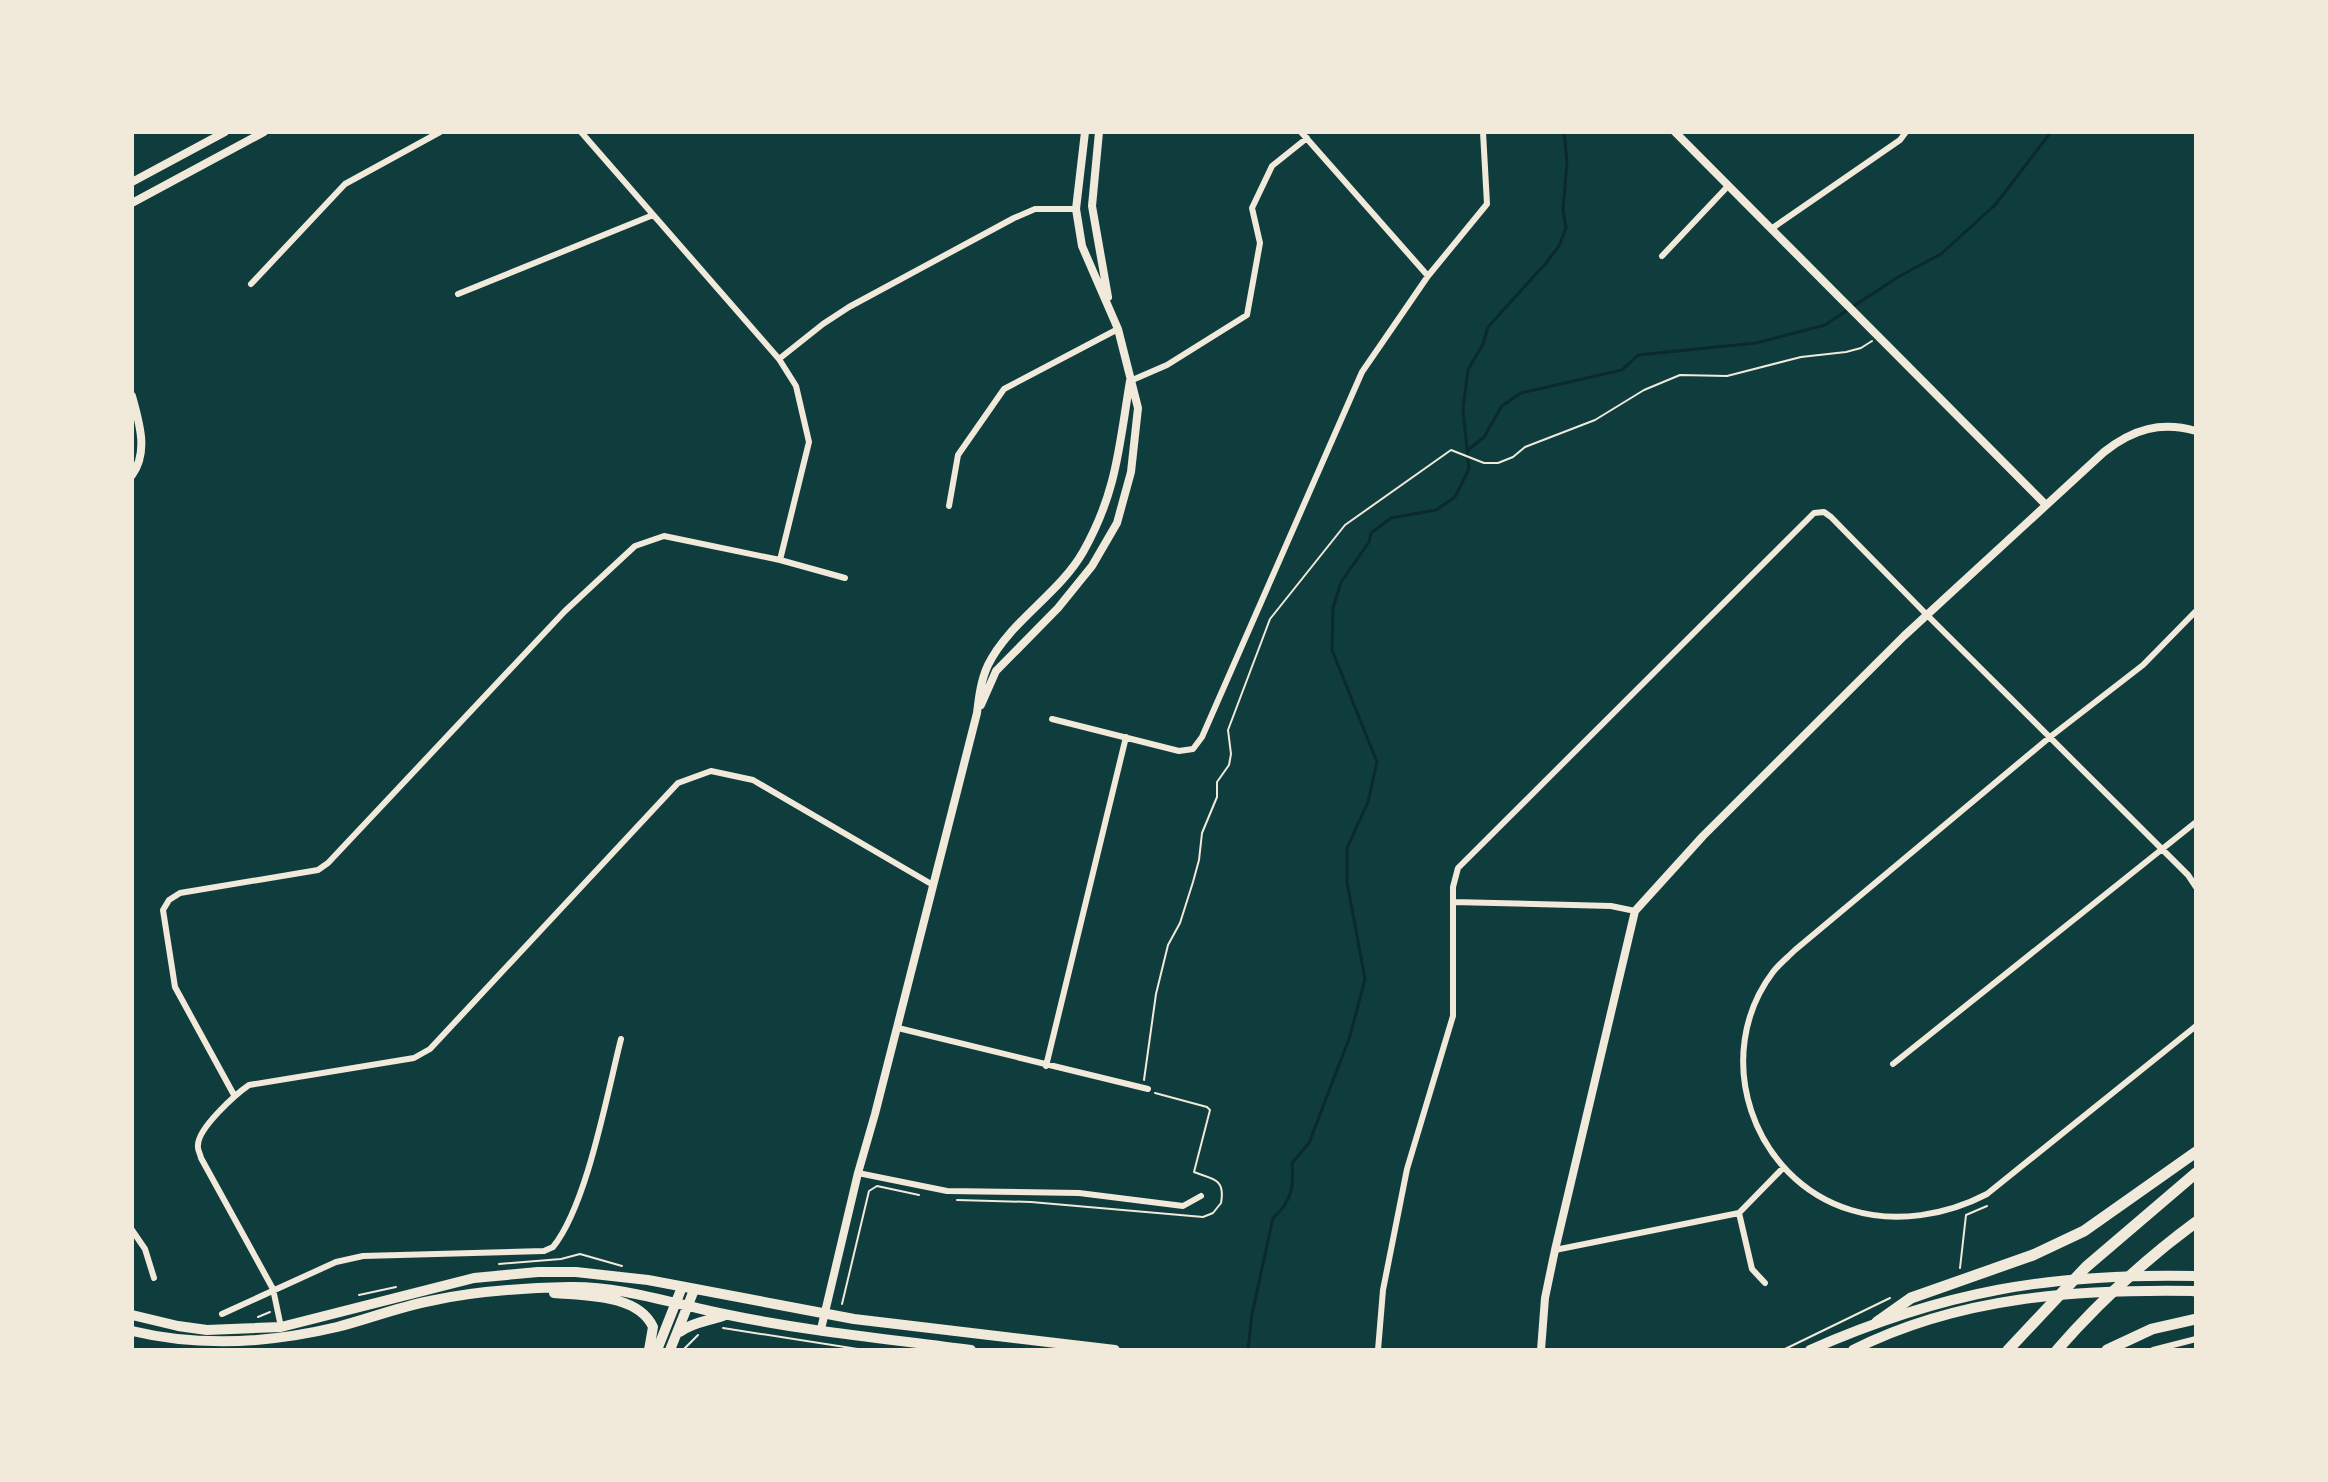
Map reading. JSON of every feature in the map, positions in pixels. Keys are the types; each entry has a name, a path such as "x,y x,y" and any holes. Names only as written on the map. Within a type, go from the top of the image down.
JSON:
{"highway":[{"path":"1877,1322 1911,1298 2033,1255 2084,1231 2196,1152"},
{"path":"2008,1350 2086,1267 2196,1173"},
{"path":"2057,1350 2161,1249 2196,1222"},
{"path":"2107,1350 2152,1329 2196,1319"}],"main road":[{"path":"132,1315 207,1330 281,1327 455,1282 538,1272 598,1273 956,1333 1115,1350"},
{"path":"1810,1350 1877,1322 1944,1301 2037,1282 2114,1276 2196,1276"},
{"path":"132,1331 158,1337 216,1342 278,1338 337,1327 442,1299 522,1290 595,1287 725,1315 971,1350"},
{"path":"670,1350 676,1337 682,1287"},
{"path":"522,1290 599,1298 637,1307 652,1324 654,1334 649,1350"},
{"path":"657,1350 694,1290"},
{"path":"1853,1350 1944,1315 2023,1298 2096,1291 2196,1291"},
{"path":"676,1337 687,1326 725,1315"}],"street":[{"path":"132,182 225,132"},
{"path":"132,203 264,132"},
{"path":"251,284 345,184 440,132"},
{"path":"581,132 779,359 796,386 809,442 780,560"},
{"path":"1085,132 1076,209 1082,246 1109,303"},
{"path":"977,713 996,671 1058,608 1092,566 1117,523 1131,472 1138,408 1109,303 1092,206 1099,132"},
{"path":"1052,719 1179,751 1193,749 1202,737 1362,372 1428,276 1487,204 1483,132"},
{"path":"1771,229 1900,140 1906,132"},
{"path":"1680,134 2046,505"},
{"path":"1130,381 1167,365 1247,315 1260,243 1252,208 1272,166 1304,135 1428,276"},
{"path":"1662,256 1728,186"},
{"path":"779,359 849,307 1014,218 1035,209 1076,209"},
{"path":"458,294 653,215"},
{"path":"949,506 958,455 1004,389 1118,329"},
{"path":"821,1329 985,672 996,652 1081,555 1103,514 1118,466 1130,381"},
{"path":"132,396 142,444 139,465 132,475"},
{"path":"1541,1350 1545,1298 1555,1250 1635,911 1703,836 1926,614 2104,452 2131,434 2145,429 2172,426 2196,431"},
{"path":"1378,1350 1383,1290 1407,1169 1453,1016 1455,876 1463,862 1806,519 1819,511 1831,517 2162,849 2196,887"},
{"path":"234,1095 175,987 163,910 169,900 180,893 318,870 328,863 565,611 635,546 664,536 780,560 845,578"},
{"path":"2196,611 2143,665 2050,737 1795,950 1773,972 1755,1003 1747,1026 1742,1068 1751,1114 1765,1143 1783,1168 1816,1193 1851,1210 1880,1216 1913,1216 1967,1204 1987,1194 2196,1026"},
{"path":"1046,1066 1126,737"},
{"path":"281,1327 273,1289 201,1158 197,1144 202,1134 234,1095 249,1085 414,1058 430,1049 678,783 711,771 753,780 933,885"},
{"path":"1893,1064 2196,822"},
{"path":"1453,902 1611,906 1635,911"},
{"path":"898,1028 1148,1089"},
{"path":"222,1314 336,1262 363,1256 544,1251 556,1245 585,1176 621,1039"},
{"path":"1555,1250 1739,1213 1783,1168"},
{"path":"858,1173 947,1191 1079,1193 1183,1206 1201,1196"},
{"path":"1739,1213 1752,1269 1765,1283"},
{"path":"132,1230 145,1249 154,1278"},
{"path":"2153,1350 2196,1339"}],"path":[{"path":"1194,1172 1210,1110 1148,1089 1144,1081 1156,994 1168,945 1180,923 1193,882 1202,833 1217,797 1217,782 1229,765 1228,730 1270,619 1345,525 1442,455 1456,450 1484,463 1506,461 1525,447 1595,420 1644,390 1680,375 1727,376 1801,357 1846,352 1870,343"},
{"path":"843,1307 841,1302 869,1191"},
{"path":"1959,1273 1966,1215 1987,1206"},
{"path":"1783,1350 1889,1299"},
{"path":"719,1327 864,1350"},
{"path":"683,1350 702,1332"}],"waterway":[{"path":"1248,1350 1252,1314 1273,1218 1290,1193 1292,1163 1309,1143 1350,1036 1365,979 1347,882 1347,848 1368,802 1377,762 1332,650 1333,608 1341,582 1369,542 1371,533 1391,518 1436,510 1455,497 1469,469 1463,409 1468,370 1483,344 1488,327 1546,263 1559,246 1566,228 1563,210 1567,161 1564,132"},
{"path":"1468,450 1484,437 1502,406 1521,393 1622,370 1638,355 1756,343 1825,325 1898,277 1941,254 1995,205 2051,132"}]}
